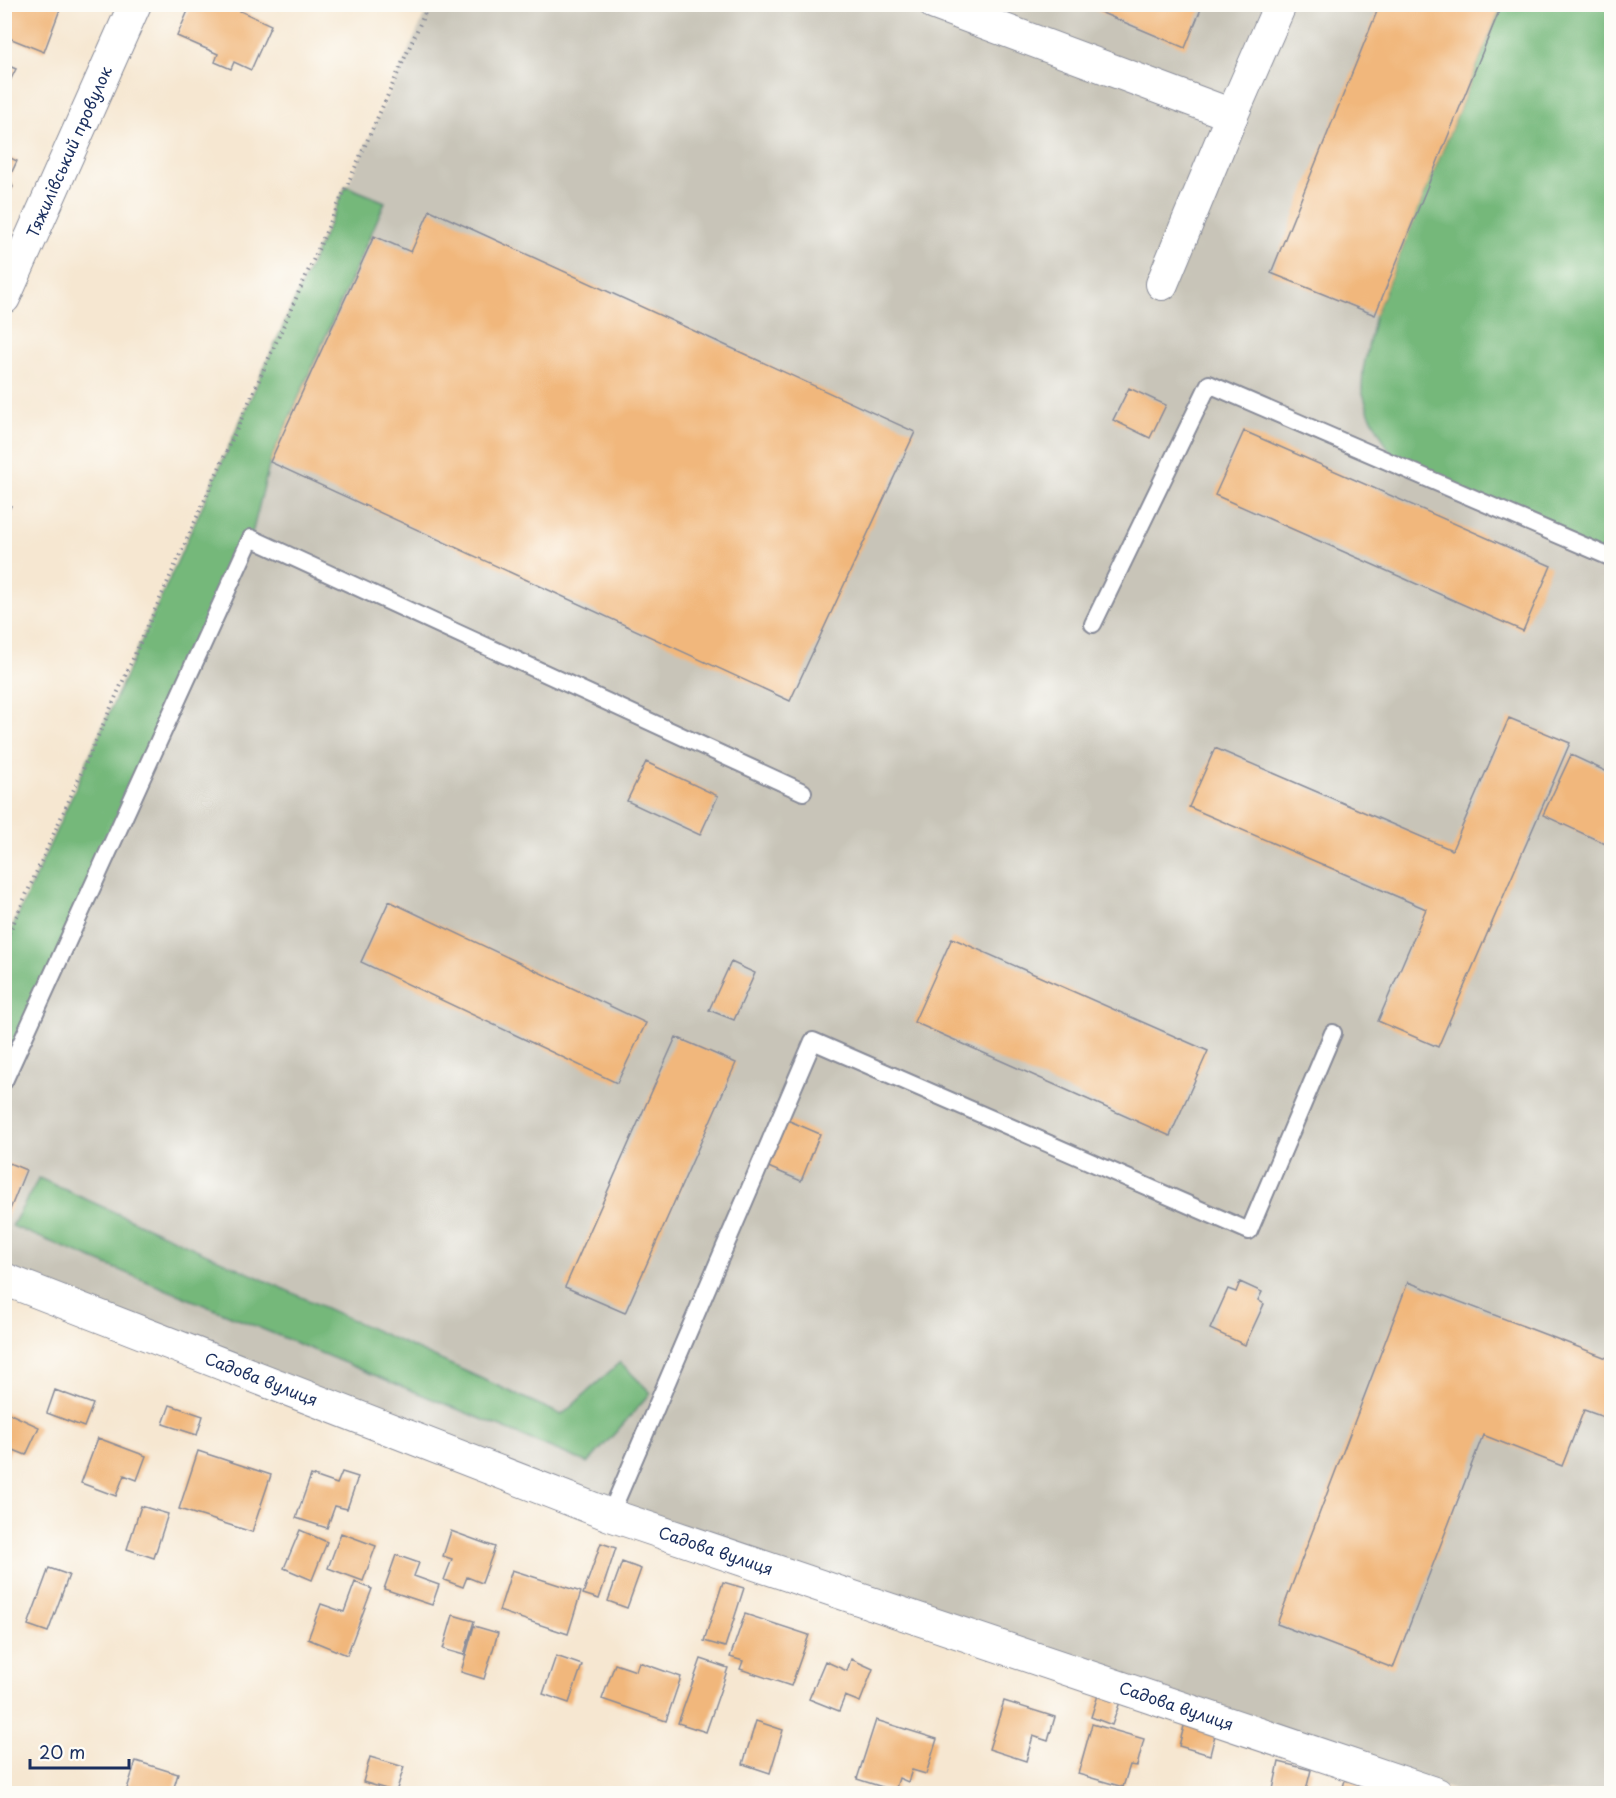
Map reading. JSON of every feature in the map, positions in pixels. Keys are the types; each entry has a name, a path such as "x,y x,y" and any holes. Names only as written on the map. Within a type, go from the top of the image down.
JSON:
{"street":[{"name":"Тяжилівський провулок","path":"4,298 135,4"},
{"path":"935,4 1232,115"},
{"path":"1162,284 1280,5"},
{"name":"Садова вулиця","path":"4,1279 610,1515 1437,1794"}],"lane":[{"path":"1093,624 1209,384 1611,558"},
{"path":"4,1081 251,538 802,792"},
{"path":"610,1515 813,1041 1249,1231 1333,1033"}],"path":[{"path":"4,944 429,4"}],"shaded area":[{"path":"429,5 1611,5 1611,1793 1462,1793 610,1515 5,1279 5,944"}],"green space":[{"path":"1502,5 1611,5 1611,558 1397,465 1369,413 1362,390 1363,370 1375,315"},
{"path":"346,186 385,202 270,462 251,538 5,1081 5,944"},
{"path":"39,1178 562,1415 620,1362 651,1393 588,1463 12,1226"}],"building":[{"path":"11,4 62,4 44,52 4,36 4,21"},
{"path":"191,4 225,4 271,25 251,70 234,62 231,69 215,62 218,54 177,36"},
{"path":"1081,4 1203,4 1185,48"},
{"path":"1380,4 1502,4 1375,315 1271,273"},
{"path":"4,64 16,69 4,93"},
{"path":"4,155 17,161 9,178 13,187 4,202"},
{"path":"430,210 915,432 790,701 270,462 374,236 411,252"},
{"path":"1129,388 1166,405 1150,438 1113,420"},
{"path":"1244,431 1551,566 1523,631 1215,495"},
{"path":"4,503 11,506 4,520"},
{"path":"1509,718 1570,743 1438,1047 1378,1021 1426,909 1189,807 1215,748 1452,850"},
{"path":"1571,755 1612,774 1612,847 1543,815"},
{"path":"646,762 718,796 700,835 627,801"},
{"path":"389,901 646,1023 617,1083 361,962"},
{"path":"952,938 1208,1051 1170,1136 914,1022"},
{"path":"731,962 755,973 734,1020 709,1010"},
{"path":"676,1037 736,1063 625,1313 565,1287"},
{"path":"785,1119 820,1134 801,1181 766,1166"},
{"path":"4,1161 26,1170 5,1222 4,1222"},
{"path":"1240,1282 1262,1292 1258,1300 1264,1304 1245,1345 1210,1329 1228,1289 1236,1292"},
{"path":"1408,1282 1612,1360 1612,1420 1584,1410 1562,1466 1483,1435 1393,1668 1277,1624"},
{"path":"55,1390 93,1404 84,1427 47,1413"},
{"path":"170,1405 203,1416 197,1435 163,1424"},
{"path":"4,1411 39,1427 26,1455 11,1449 4,1464"},
{"path":"98,1438 146,1456 137,1480 124,1475 116,1496 81,1483"},
{"path":"198,1451 271,1475 252,1532 179,1509"},
{"path":"342,1472 358,1477 347,1509 335,1506 327,1528 296,1518 311,1475 337,1484"},
{"path":"141,1506 168,1514 154,1558 127,1549"},
{"path":"300,1530 327,1542 312,1580 284,1568"},
{"path":"451,1531 495,1547 482,1583 467,1577 463,1587 444,1580 452,1559 443,1556"},
{"path":"341,1533 376,1546 363,1581 328,1568"},
{"path":"601,1543 616,1548 599,1599 583,1594"},
{"path":"396,1555 419,1563 414,1576 439,1585 432,1605 384,1589"},
{"path":"622,1562 641,1569 627,1608 608,1601"},
{"path":"49,1568 69,1575 48,1632 28,1625"},
{"path":"512,1570 581,1592 568,1634 499,1611"},
{"path":"355,1582 372,1589 347,1655 308,1639 321,1604 344,1612"},
{"path":"723,1582 744,1588 725,1647 704,1641"},
{"path":"745,1614 809,1635 791,1686 740,1669 743,1661 730,1657"},
{"path":"453,1615 474,1621 464,1655 443,1649"},
{"path":"474,1626 498,1633 484,1679 461,1672"},
{"path":"556,1656 582,1665 569,1703 543,1694"},
{"path":"701,1659 728,1668 706,1732 678,1723"},
{"path":"851,1659 873,1669 860,1702 845,1696 839,1711 809,1699 825,1661 847,1671"},
{"path":"639,1662 681,1677 666,1721 602,1699 615,1664 636,1671"},
{"path":"1099,1692 1121,1699 1112,1725 1091,1717"},
{"path":"1004,1701 1055,1717 1048,1741 1033,1736 1026,1761 989,1749"},
{"path":"876,1720 937,1739 926,1774 912,1770 908,1782 899,1778 895,1791 857,1779"},
{"path":"756,1721 783,1730 770,1773 743,1764"},
{"path":"1185,1722 1216,1731 1210,1755 1179,1746"},
{"path":"1092,1724 1144,1739 1137,1766 1130,1765 1123,1787 1078,1774"},
{"path":"370,1757 404,1767 396,1792 363,1782"},
{"path":"136,1761 178,1774 172,1794 126,1792"},
{"path":"1279,1762 1311,1770 1306,1790 1300,1789 1298,1794 1272,1794"},
{"path":"1347,1773 1363,1778 1359,1794 1341,1794"},
{"path":"1238,1787 1259,1793 1259,1794 1236,1794"}]}
